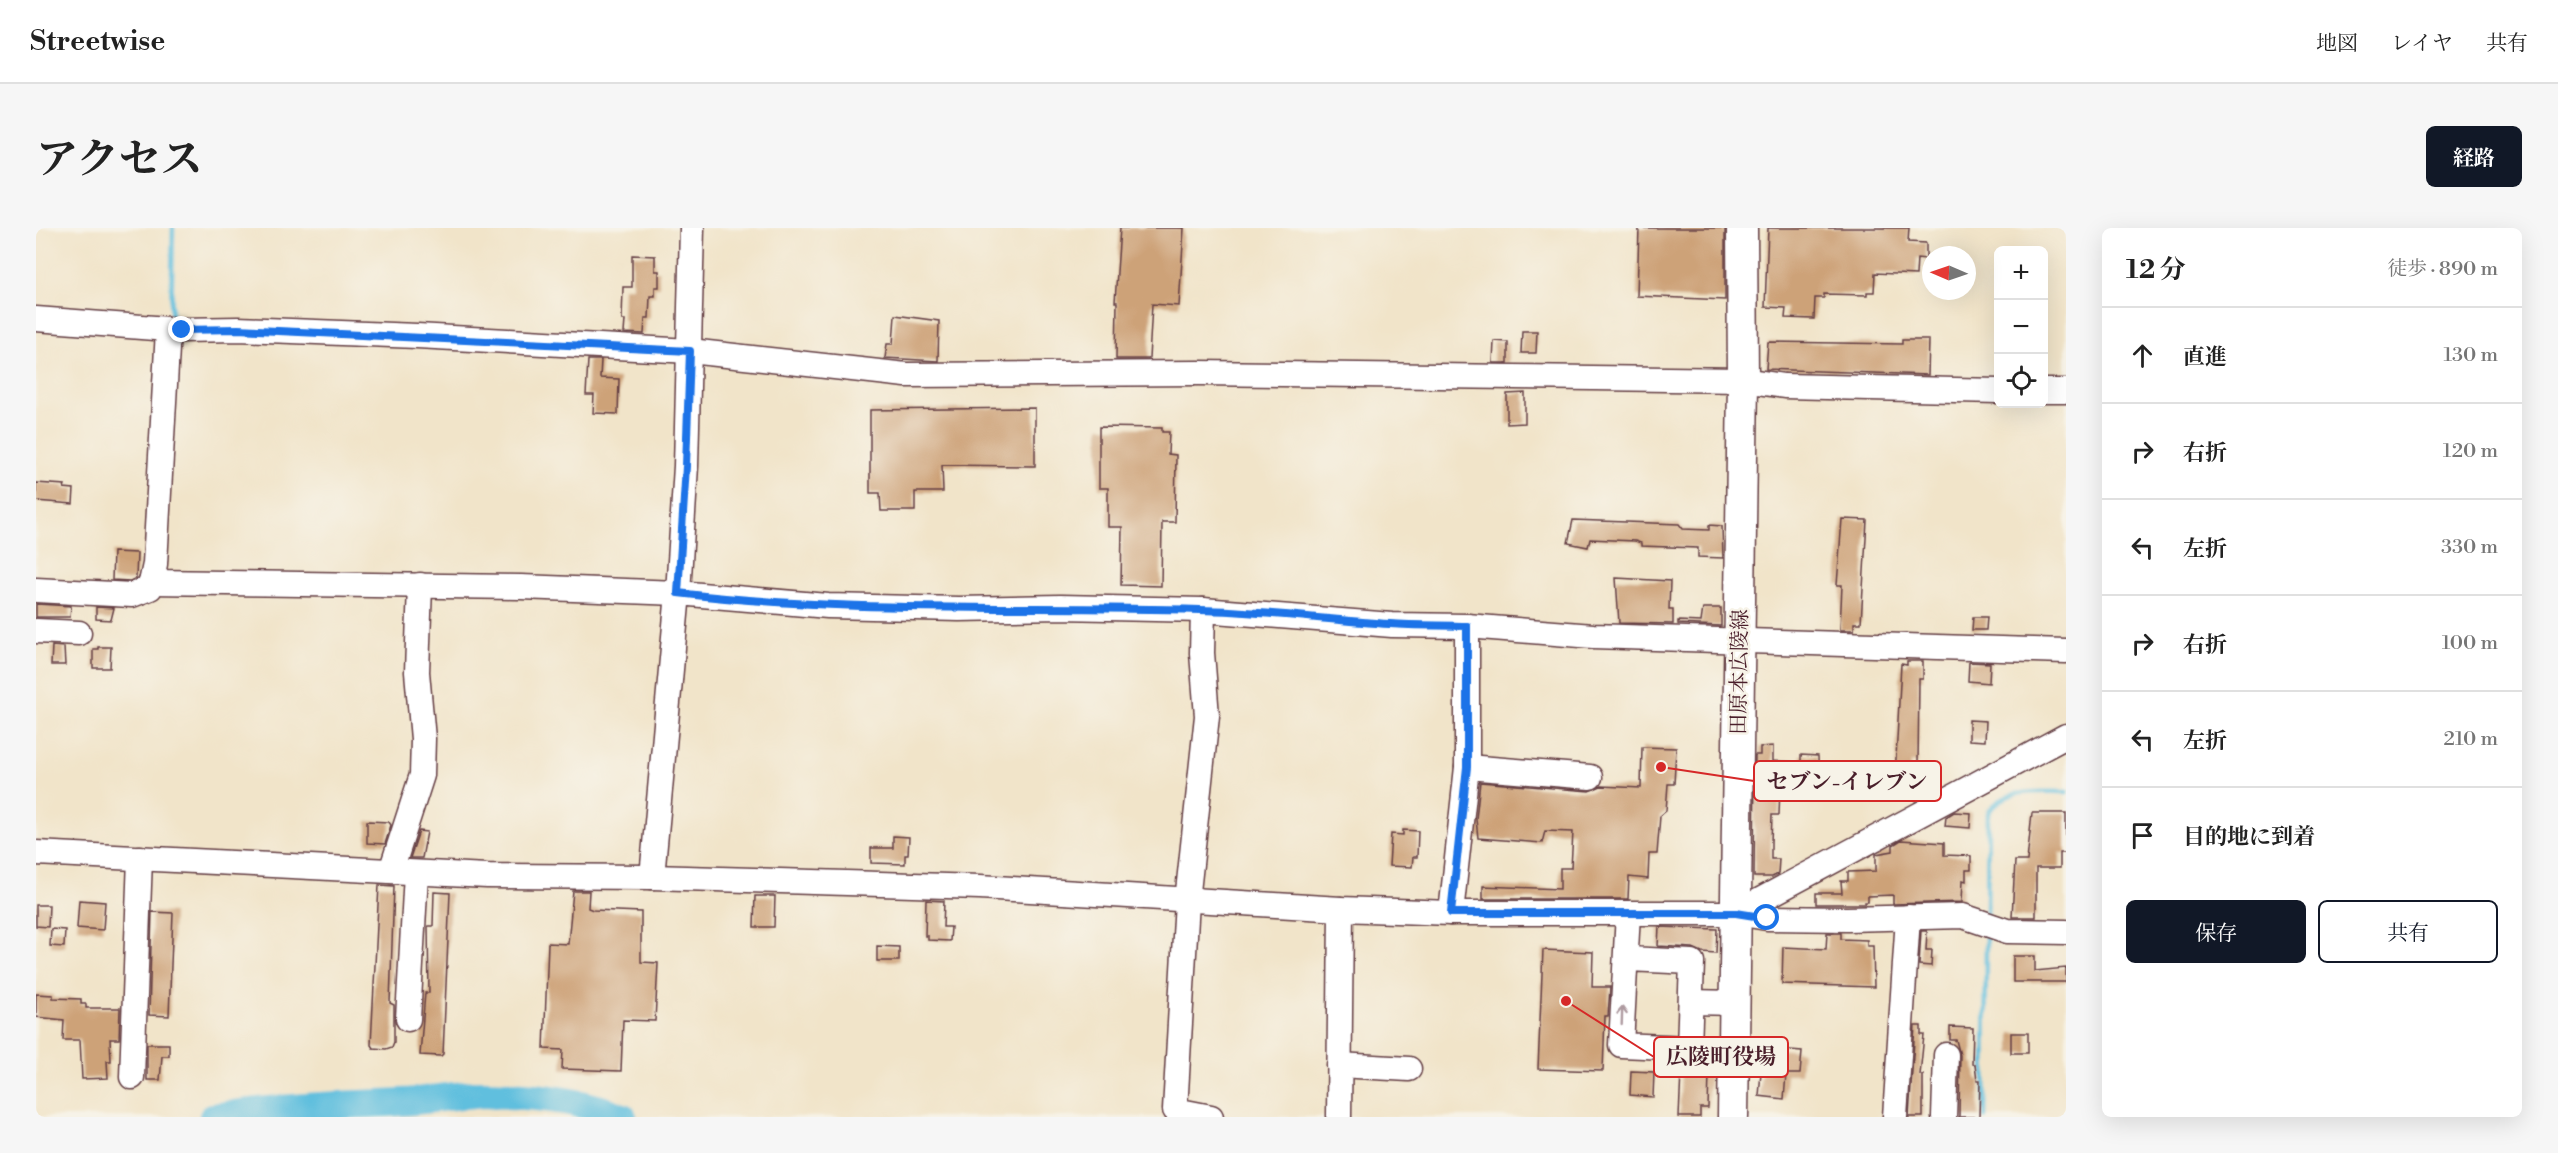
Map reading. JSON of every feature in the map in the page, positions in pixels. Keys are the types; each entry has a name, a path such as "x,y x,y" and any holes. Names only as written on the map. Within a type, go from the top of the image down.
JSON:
{"main road":[{"name":"田原本広陵線","path":"1733,1117 1743,380 1742,228"}],"street":[{"path":"652,877 678,593 686,466 692,228"},
{"path":"36,319 175,330 238,329 690,351 906,375 1199,373 1743,380 1784,386 1994,392"},
{"path":"36,590 132,596 150,588 156,553 175,330"},
{"path":"2048,391 2066,391"},
{"path":"151,582 420,585 678,593 736,600 840,606 1392,625 1467,634 2066,651"},
{"path":"391,871 422,775 423,739 417,672 420,585"},
{"path":"1203,618 1202,653 1207,716 1187,900 1175,1110 1211,1117"},
{"path":"36,632 79,633"},
{"path":"1451,913 1467,767 1467,634"},
{"path":"1736,913 2066,736"},
{"path":"1467,767 1590,777"},
{"path":"36,853 416,873 652,877 980,887 1341,909 1451,913 1736,913 1767,918 1962,916 2014,931 2066,932"},
{"path":"132,1077 140,858"},
{"path":"408,1019 416,873"},
{"path":"1339,1117 1341,909"},
{"path":"1628,913 1628,959 1623,985 1621,1045 1689,1048 1692,962 1628,959"},
{"path":"1895,1117 1908,917"},
{"path":"1691,1002 1735,1003"},
{"path":"1944,1117 1946,1055"},
{"path":"1339,1065 1409,1069"}],"building":[{"path":"1120,228 1184,228 1179,306 1152,304 1149,359 1116,359 1117,302 1115,302"},
{"path":"1639,228 1725,228 1725,300 1637,296"},
{"path":"1768,228 1909,228 1908,242 1926,243 1926,246 1922,246 1922,259 1917,258 1916,275 1875,273 1874,292 1867,292 1867,295 1824,294 1824,298 1815,298 1814,319 1785,318 1786,308 1765,307"},
{"path":"632,255 655,256 655,271 659,271 659,287 655,287 655,296 650,296 649,318 645,318 644,334 624,333 625,320 622,320 623,287 632,287"},
{"path":"895,315 939,321 938,361 885,358 887,344 893,344"},
{"path":"1522,331 1537,331 1536,353 1521,353"},
{"path":"1902,340 1929,340 1928,375 1766,369 1768,342 1902,344"},
{"path":"1494,341 1508,342 1508,363 1493,363"},
{"path":"588,360 601,360 600,378 619,379 618,414 593,413 594,395 586,395"},
{"path":"1525,393 1525,423 1507,424 1507,394"},
{"path":"1035,408 1035,466 942,465 943,492 915,492 915,511 881,511 880,493 870,493 870,410"},
{"path":"1099,427 1162,428 1162,432 1169,432 1168,454 1176,455 1175,522 1162,522 1161,586 1121,585 1122,527 1108,527 1108,488 1099,488"},
{"path":"36,483 65,485 64,488 74,489 73,504 36,501"},
{"path":"1842,519 1867,520 1861,623 1854,623 1854,630 1840,630 1842,585 1837,585"},
{"path":"1573,520 1679,524 1683,529 1709,530 1709,525 1722,526 1723,558 1698,557 1698,548 1641,546 1641,543 1635,541 1590,539 1588,547 1568,543"},
{"path":"113,552 137,553 136,578 130,581 112,580"},
{"path":"1616,578 1670,581 1669,609 1673,609 1673,624 1619,623"},
{"path":"36,604 71,606 70,617 36,617"},
{"path":"96,607 114,608 111,620 96,619"},
{"path":"1703,608 1721,608 1721,626 1678,624 1678,621 1701,622"},
{"path":"1973,617 1987,617 1986,630 1972,630"},
{"path":"52,646 64,647 65,665 51,665"},
{"path":"98,647 111,647 110,668 93,668 93,649 98,649"},
{"path":"1907,661 1923,661 1923,679 1919,679 1918,764 1911,763 1909,797 1894,796 1901,664 1907,665"},
{"path":"1969,662 1990,663 1989,683 1968,681"},
{"path":"1969,720 1986,721 1985,741 1969,740"},
{"path":"1773,746 1773,761 1801,762 1801,755 1818,756 1819,783 1792,783 1792,787 1780,787 1779,815 1772,815 1771,842 1771,859 1779,859 1778,874 1772,877 1754,877 1755,755 1760,755 1760,747"},
{"path":"1642,747 1676,748 1674,784 1668,784 1666,811 1660,816 1657,854 1649,854 1648,879 1629,877 1628,899 1483,899 1483,886 1560,889 1560,868 1571,868 1573,832 1545,831 1542,843 1478,838 1476,819 1480,782 1589,791 1601,786 1641,788"},
{"path":"1954,812 1971,813 1970,828 1945,826 1946,817"},
{"path":"2032,813 2066,813 2066,853 2060,853 2060,868 2036,868 2036,917 2012,917 2015,861 2027,861"},
{"path":"367,821 389,822 391,825 385,844 367,843"},
{"path":"1403,830 1418,831 1417,857 1413,857 1412,867 1389,866 1391,834 1403,835"},
{"path":"419,831 427,832 422,858 410,858"},
{"path":"893,836 909,837 905,864 871,863 871,848 893,848"},
{"path":"1901,840 1944,843 1944,855 1971,856 1971,870 1966,870 1966,881 1963,880 1962,902 1893,904 1893,895 1868,896 1868,902 1865,904 1816,904 1816,893 1842,893 1841,881 1848,881 1848,872 1876,871 1876,854 1893,851 1893,845"},
{"path":"379,885 394,886 390,1003 394,1005 394,1042 392,1047 386,1049 373,1048 371,1045"},
{"path":"573,891 589,891 588,908 593,910 641,912 641,962 658,963 655,1021 623,1020 621,1071 562,1069 563,1050 544,1049 548,943 568,944"},
{"path":"434,892 450,893 443,1054 441,1056 420,1055 425,993 429,993 428,926 433,926"},
{"path":"755,896 775,896 774,927 754,927"},
{"path":"79,900 105,902 103,930 77,928"},
{"path":"926,900 944,901 943,927 951,927 950,941 928,940 928,936 925,936"},
{"path":"36,905 49,905 48,927 36,926"},
{"path":"152,912 173,913 169,1016 149,1015"},
{"path":"1659,927 1717,929 1716,953 1702,952 1693,948 1658,946"},
{"path":"51,929 65,930 64,947 50,946"},
{"path":"1921,931 1927,931 1926,950 1932,950 1931,966 1919,965"},
{"path":"1827,933 1841,933 1841,939 1867,940 1867,946 1873,946 1874,987 1782,984 1783,947 1826,949"},
{"path":"877,946 899,947 899,961 877,961"},
{"path":"1543,950 1593,952 1592,987 1610,987 1608,1016 1605,1016 1603,1071 1538,1069"},
{"path":"2013,956 2035,956 2035,971 2066,968 2066,982 2013,982"},
{"path":"36,994 53,995 53,998 81,999 81,1004 86,1004 86,1008 120,1008 119,1039 110,1039 111,1061 107,1061 108,1078 82,1079 80,1040 63,1040 64,1020 36,1017"},
{"path":"1915,1026 1921,1026 1921,1035 1924,1035 1920,1075 1923,1075 1923,1117 1909,1117"},
{"path":"1950,1027 1973,1028 1972,1064 1975,1064 1977,1080 1980,1080 1979,1117 1959,1117 1960,1055 1956,1040 1950,1040"},
{"path":"2011,1033 2028,1033 2028,1053 2011,1053"},
{"path":"147,1044 169,1044 169,1056 162,1056 160,1080 147,1080"},
{"path":"1763,1048 1802,1051 1800,1074 1786,1074 1784,1099 1759,1096"},
{"path":"1631,1071 1654,1072 1653,1097 1630,1095"},
{"path":"1681,1072 1709,1073 1708,1108 1700,1108 1700,1117 1679,1117"}],"waterway":[{"path":"171,322 173,228"},
{"path":"1987,916 1988,813 2003,799 2013,795 2034,792 2066,792"},
{"path":"1985,1117 1986,931"},
{"path":"213,1117 283,1109 483,1094 518,1095 573,1102 623,1117"}],"place":[{"name":"セブン-イレブン","path":"1661,767"},
{"name":"広陵町役場","path":"1566,1001"}],"route":[{"path":"182,330 238,329 417,336 690,351 678,593 736,600 828,606 1203,610 1392,625 1467,626 1467,767 1451,913 1736,913 1767,918"}]}
